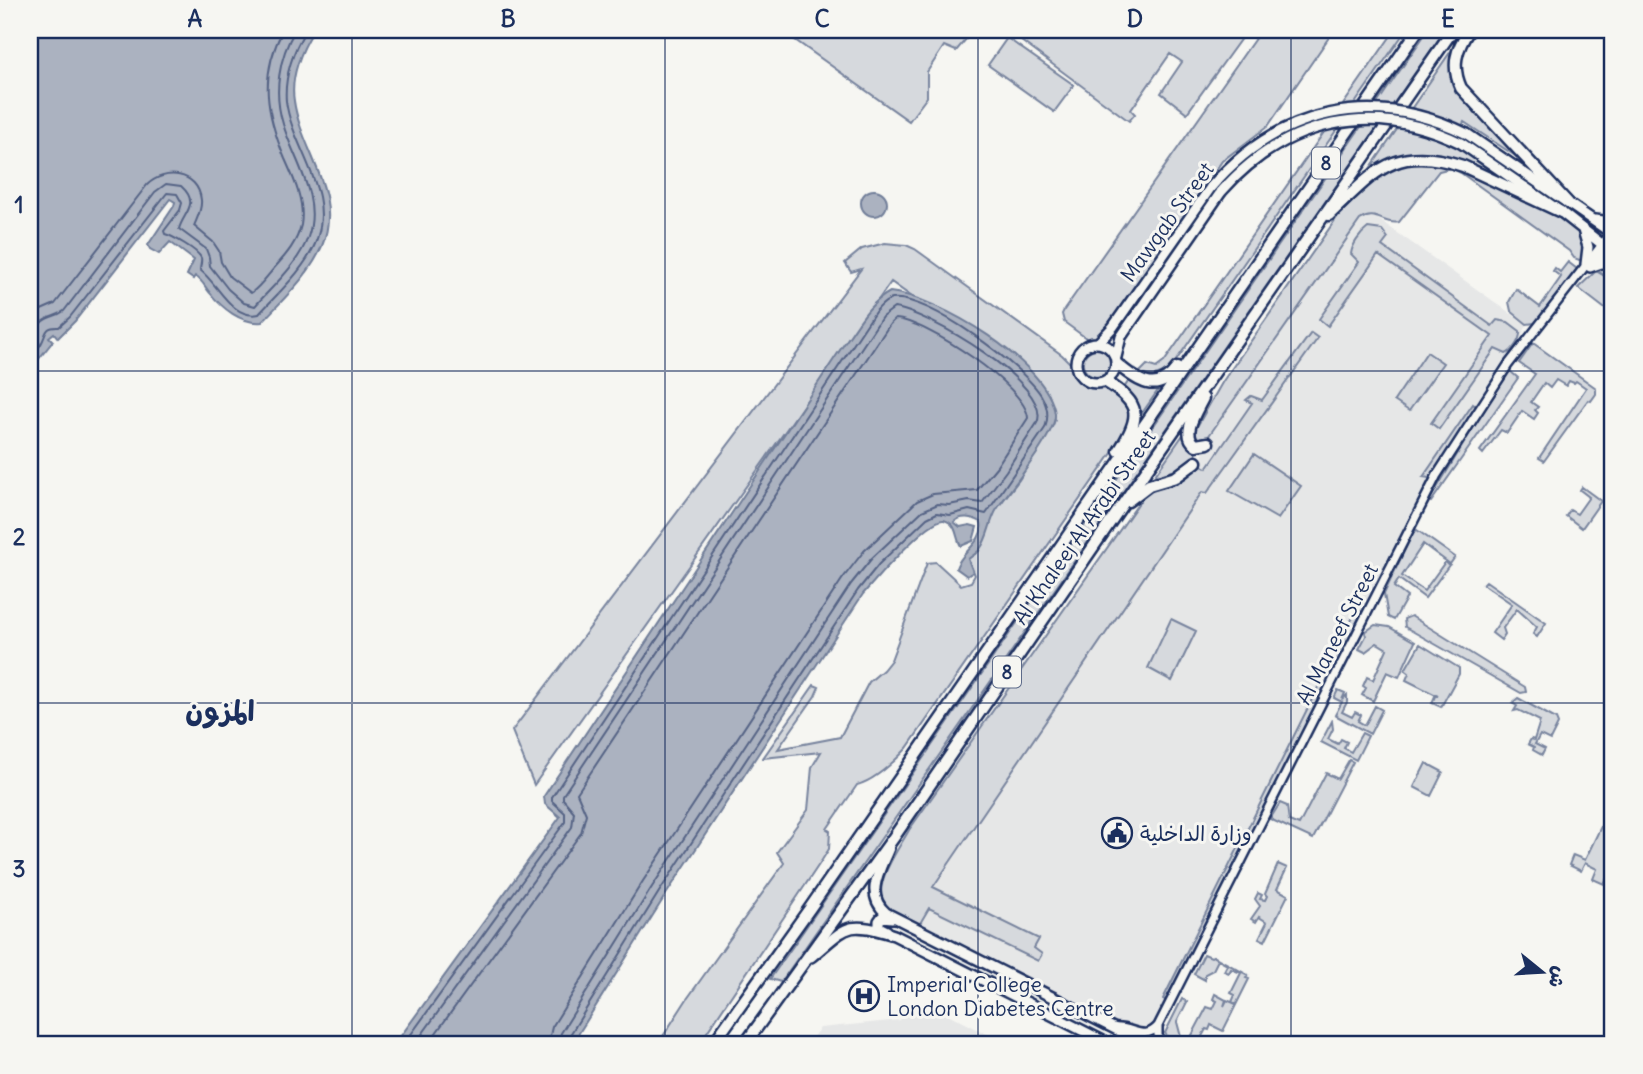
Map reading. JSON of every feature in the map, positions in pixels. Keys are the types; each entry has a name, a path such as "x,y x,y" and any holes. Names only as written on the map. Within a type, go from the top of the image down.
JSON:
{"highway":[{"name":"Al Khaleej Al Arabi Street","path":"713,1044 1419,30"},
{"name":"Al Khaleej Al Arabi Street","path":"744,1044 894,837 1453,30"},
{"path":"1469,30 1455,57 1455,72 1461,88 1568,203"},
{"path":"1313,230 1376,171 1404,159 1448,161 1463,166 1561,212"},
{"path":"1116,360 1131,376 1143,382 1153,384 1168,379 1233,296"},
{"path":"1208,443 1194,444 1189,439 1189,432 1216,371"},
{"path":"1079,518 1134,424 1135,410 1130,400 1106,382"},
{"path":"1120,508 1149,485 1176,477 1196,462"}],"main road":[{"name":"Mawgab Street","path":"1098,343 1117,321 1211,187 1237,159 1268,137 1302,121 1339,111 1377,109 1414,114 1467,134 1594,220 1610,243"},
{"name":"Mawgab Street","path":"1116,360 1121,337 1221,192 1245,167 1274,146 1307,131 1341,122 1376,120 1403,123 1429,129 1461,143 1582,228 1610,243"},
{"path":"1594,220 1613,222"},
{"path":"1582,228 1588,247 1588,266 1613,262"},
{"path":"1098,343 1109,347 1116,360 1114,374 1106,382 1089,383 1077,371 1076,359 1081,350 1090,344 1098,343"},
{"path":"894,837 876,878 874,891 877,904 892,918 1139,1043"},
{"path":"892,918 882,917 878,923 881,929 1109,1044"},
{"path":"801,965 839,933 851,928 862,926 894,935"}],"street":[{"name":"Al Maneef Street","path":"1158,1026 1437,475 1496,382 1577,277 1610,243"},
{"path":"1113,1029 1124,1028 1145,1035 1158,1026"},
{"path":"1158,1026 1161,1044"}],"shaded area":[{"path":"781,30 956,30 967,38 956,51 944,46 927,72 927,97 909,121"},
{"path":"1012,30 1247,30 1187,113 1161,93 1182,62 1170,54 1131,110 1135,114 1129,121 1013,35"},
{"path":"1261,30 1334,30 1268,126 1222,161 1105,332 1096,338 1086,338 1064,322 1064,310"},
{"path":"1395,30 1406,30 1173,365 1157,375 1138,374 1147,365 1156,368 1164,362"},
{"path":"1428,30 1445,30 781,982 770,979"},
{"path":"1007,38 1074,85 1054,112 988,65"},
{"path":"1453,48 1452,73 1523,161 1464,122 1454,142 1475,154 1509,181 1460,160 1434,154 1403,157 1367,173"},
{"path":"1424,161 1449,162 1552,212 1580,233 1585,242 1585,258 1582,261 1574,258 1569,251 1461,173 1451,168 1439,171 1399,222 1371,216 1360,220 1208,437 1199,440 1195,437 1195,430 1223,381 1338,216 1374,179 1392,167"},
{"path":"1374,216 1527,325 1438,466 1155,1027 1142,1032 1061,998 919,926 922,921 911,878 1176,485 1200,466 1207,440 1360,221"},
{"path":"1368,228 1382,230 1388,238 1382,246 1492,326 1497,320 1508,322 1520,331 1518,341 1509,352 1506,354 1495,349 1439,429 1431,423 1492,336 1378,255 1328,326 1319,319 1359,262 1351,254 1357,240"},
{"path":"885,243 906,245 915,249 1062,355 1085,385 1107,387 1123,396 1132,418 1128,430 907,748 878,775 857,785 827,829 830,831 829,849 699,1044 658,1044 784,863 777,852 808,810 812,767 821,752 763,758 814,685 819,687 815,696 778,749 840,737 869,682 891,660 927,563 936,562 961,585 971,582 975,575 968,559 979,551 995,511 1019,480 1053,425 1055,420 1049,395 891,282 534,785 512,731 861,269 851,272 845,263 862,249"},
{"path":"1568,262 1577,269 1535,323 1527,324 1511,311 1509,302 1516,289 1540,307 1561,277 1553,271 1555,268 1560,272"},
{"path":"1605,264 1613,264 1613,271 1607,278 1613,283 1613,315 1578,288 1596,271 1606,277 1597,270"},
{"path":"1311,333 1318,338 1207,493 1202,492 933,887 1039,939 1034,948 1042,954 1038,961 929,908 919,925 889,909 883,902 883,882 892,859 909,830 1145,494 1155,487 1186,478 1200,464 1207,468 1252,403 1246,400 1251,396 1262,400"},
{"path":"1533,343 1596,388 1596,394 1591,401 1588,400 1544,461 1539,458 1586,388 1576,381 1569,381 1566,386 1556,380 1550,388 1544,383 1531,402 1538,407 1534,419 1522,411 1507,433 1501,430 1483,454 1480,451 1535,374 1519,363"},
{"path":"1097,349 1107,353 1111,363 1107,373 1097,377 1087,373 1083,363 1087,353"},
{"path":"1427,352 1443,363 1409,411 1394,401"},
{"path":"1510,371 1518,378 1431,502 1429,501 1496,390"},
{"path":"1130,379 1161,386 1140,416 1137,402 1124,388"},
{"path":"1473,404 1477,407 1435,474 1429,478 1423,477"},
{"path":"1187,429 1196,451 1192,463 1179,472 1151,481"},
{"path":"1254,454 1301,486 1278,519 1229,491"},
{"path":"1582,487 1601,501 1582,528 1566,516 1570,510 1577,514 1589,497 1580,490"},
{"path":"1417,530 1455,557 1450,564 1423,544 1402,576 1424,591 1445,562 1449,565 1425,598 1399,579 1394,587 1407,597 1394,620 1388,617 1384,594 1413,532"},
{"path":"1486,581 1546,623 1537,637 1533,634 1537,627 1517,609 1503,628 1505,634 1501,640 1492,633 1512,604 1483,584"},
{"path":"1357,609 1362,612 1169,1002 1163,999"},
{"path":"1411,616 1525,687 1526,692 1521,693 1405,627 1404,619"},
{"path":"1171,619 1196,631 1172,681 1148,668"},
{"path":"1375,625 1389,627 1415,642 1399,677 1387,672 1373,701 1362,695 1366,688 1363,686 1367,677 1373,680 1387,649 1377,643 1365,652 1359,649 1366,636 1365,632"},
{"path":"1420,644 1459,668 1459,674 1441,707 1432,703 1435,696 1438,696 1406,680 1409,673 1405,670"},
{"path":"1338,690 1345,693 1342,700 1347,695 1342,712 1352,717 1355,712 1361,715 1358,721 1365,725 1375,706 1382,710 1370,734 1335,715 1342,702 1334,698"},
{"path":"1518,698 1556,719 1558,724 1550,740 1540,735 1535,744 1545,749 1542,755 1528,744 1531,739 1534,740 1540,721 1518,710 1514,711 1517,706 1512,703"},
{"path":"1332,721 1333,729 1328,739 1338,744 1341,739 1347,742 1344,748 1351,752 1362,733 1368,736 1356,760 1321,742"},
{"path":"1349,760 1353,762 1313,839 1270,819 1280,803 1287,806 1289,821 1299,825 1326,773 1338,779"},
{"path":"1426,763 1443,772 1431,796 1414,787"},
{"path":"1605,818 1613,822 1613,865 1604,884 1593,879 1597,869 1585,863 1581,871 1569,865 1573,855 1585,860"},
{"path":"1278,864 1287,868 1277,889 1288,895 1265,941 1259,938 1267,922 1259,917 1256,922 1251,919 1260,906 1255,899 1258,893 1262,895 1260,899 1265,900"},
{"path":"1204,954 1213,956 1248,975 1246,978 1249,979 1223,1031 1211,1025 1198,1044 1172,1044 1165,1033 1182,999 1187,1002 1177,1022 1181,1037 1189,1041 1207,1007 1213,1009 1217,1001 1213,999 1215,994 1226,1000 1224,1006 1227,1000 1236,1004 1232,1002 1235,995 1231,993 1241,973 1231,969 1229,973 1224,971 1227,965 1218,960 1213,970 1205,974 1205,980 1194,974"},
{"path":"906,1008 940,1010 1006,1044 807,1044 820,1028 900,1020"}],"water":[{"path":"30,30 314,30 298,64 293,92 298,119 325,190 327,227 322,246 311,267 262,322 239,318 220,304 200,280 187,275 194,260 170,242 159,254 150,249 148,245 174,206 175,202 170,199 75,321 58,338 54,333 49,337 53,341 30,370"},
{"path":"874,190 883,194 887,203 883,212 874,216 865,212 861,203 865,194"},
{"path":"890,292 910,296 935,306 988,335 1033,374 1048,394 1055,414 1048,435 997,509 983,544 968,559 973,572 967,576 956,568 980,535 981,522 960,518 954,522 960,527 977,527 973,541 961,546 952,524 944,520 927,528 863,594 665,896 572,1044 395,1044 560,817 545,804 544,796 855,327 870,308"}],"place":[{"name":"وزارة الداخلية","path":"1117,833"},
{"name":"Imperial College London Diabetes Centre","path":"864,996"}],"district":[{"name":"المزون","path":"220,711"}]}
